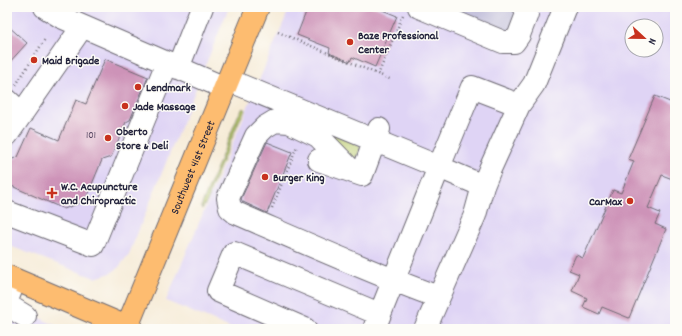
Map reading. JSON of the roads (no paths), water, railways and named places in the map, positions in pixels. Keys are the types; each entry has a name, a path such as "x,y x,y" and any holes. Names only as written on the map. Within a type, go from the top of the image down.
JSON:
{"main road":[{"name":"Southwest 41st Street","path":"128,328 258,7"},
{"path":"11,278 128,328"}],"street":[{"path":"45,7 82,27 172,66 377,135 439,167 483,186"},
{"path":"7,212 92,245 172,66 202,7"},
{"path":"411,11 503,42 514,42 519,35 527,14 524,7"},
{"path":"425,329 475,215 483,186 519,105 534,84 565,7"},
{"path":"7,135 15,100 82,27"},
{"path":"306,329 218,291 234,253 376,321 472,87 519,105"},
{"path":"353,172 318,136 289,122 275,121 265,127 256,136 228,198 230,208 236,213 287,236 438,297"},
{"path":"319,160 362,175 377,135"},
{"path":"7,300 11,278"}],"place":[{"name":"Baze Professional Center","path":"350,42"},
{"name":"Maid Brigade","path":"34,60"},
{"name":"Lendmark","path":"138,87"},
{"name":"Jade Massage","path":"125,106"},
{"name":"Oberto Store & Deli","path":"108,138"},
{"name":"Burger King","path":"265,177"},
{"name":"W.C. Acupuncture and Chiropractic","path":"52,193"},
{"name":"CarMax","path":"630,201"}]}
